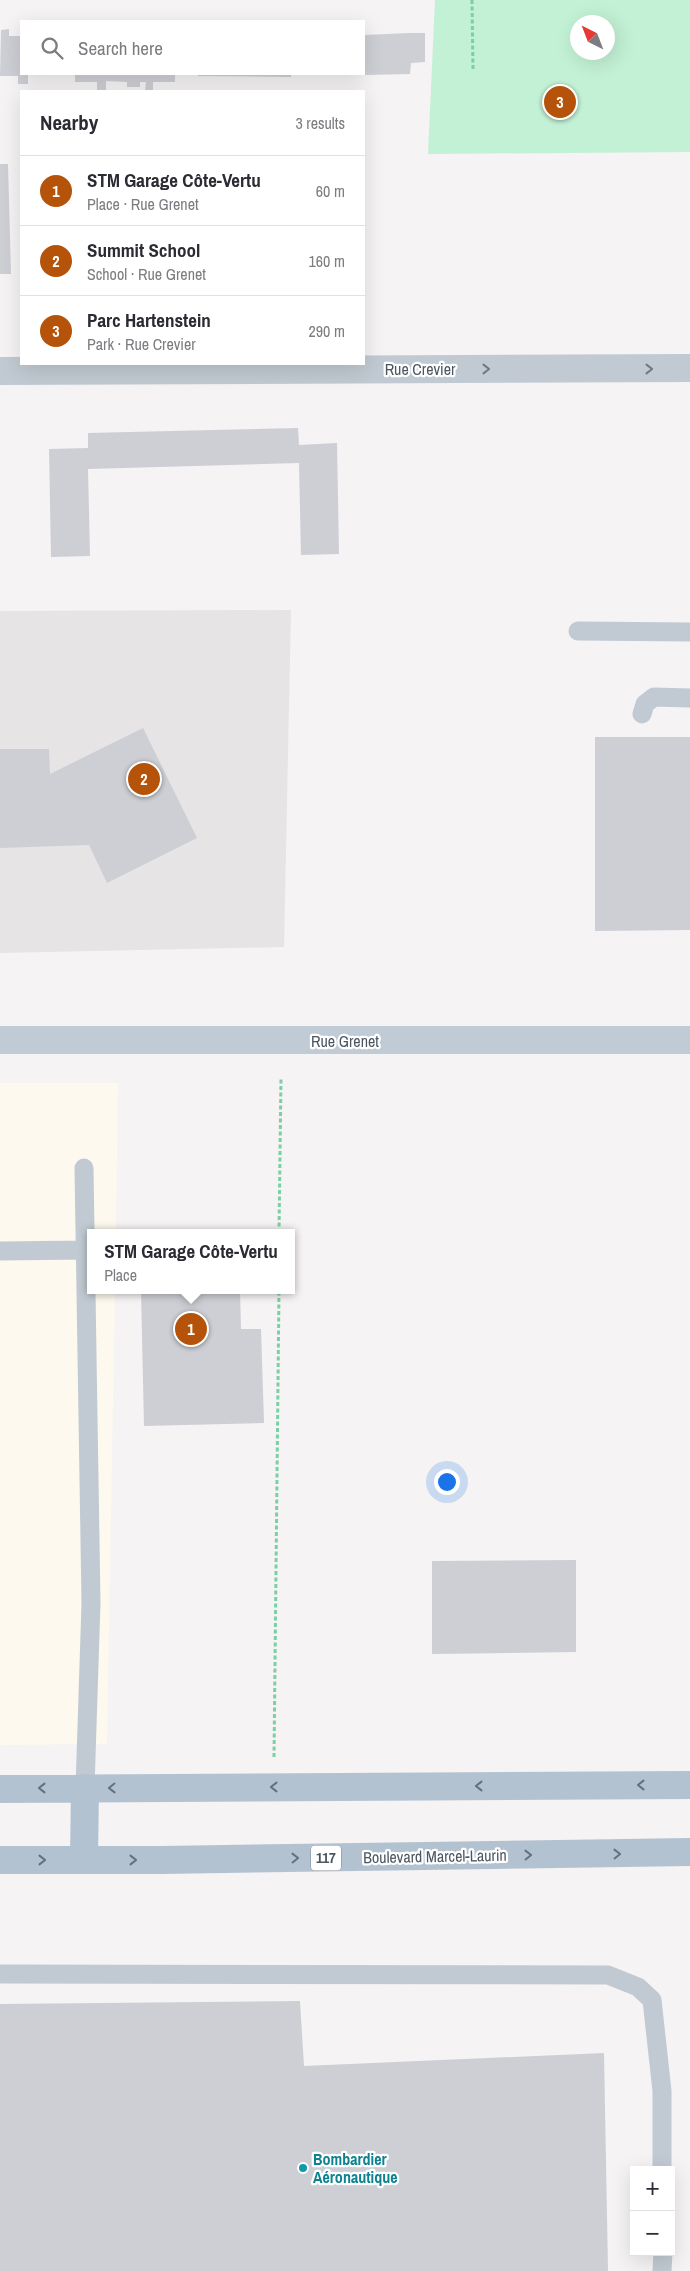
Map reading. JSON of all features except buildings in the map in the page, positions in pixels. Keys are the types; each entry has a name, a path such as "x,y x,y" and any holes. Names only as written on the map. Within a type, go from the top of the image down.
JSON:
{"main road":[{"path":"0,1789 690,1784"},
{"path":"84,1860 85,1788"},
{"name":"Boulevard Marcel-Laurin","path":"0,1860 690,1852"}],"street":[{"name":"Rue Crevier","path":"0,370 690,368"},
{"name":"Rue Grenet","path":"0,1040 690,1040"}],"lane":[{"path":"578,631 690,632"},
{"path":"642,714 645,704 654,697 690,698"},
{"path":"84,1168 91,1603 85,1788"},
{"path":"0,1251 85,1250"},
{"path":"0,1974 608,1975 638,1987 652,2000 662,2091 662,2166"},
{"path":"662,2256 662,2271"}],"path":[{"path":"472,0 473,70"},
{"path":"280,1229 281,1078"},
{"path":"274,1758 279,1294"}],"shaded area":[{"path":"291,610 284,947 0,953 0,611"},
{"path":"0,1083 118,1083 116,1229 87,1229 87,1294 115,1294 107,1744 0,1745"}],"green space":[{"path":"435,0 690,0 690,152 428,154"}],"place":[{"name":"Parc Hartenstein","path":"560,102"},
{"name":"Summit School","path":"144,779"},
{"name":"STM Garage Côte-Vertu","path":"191,1329"},
{"name":"Bombardier Aéronautique","path":"303,2168"}]}
